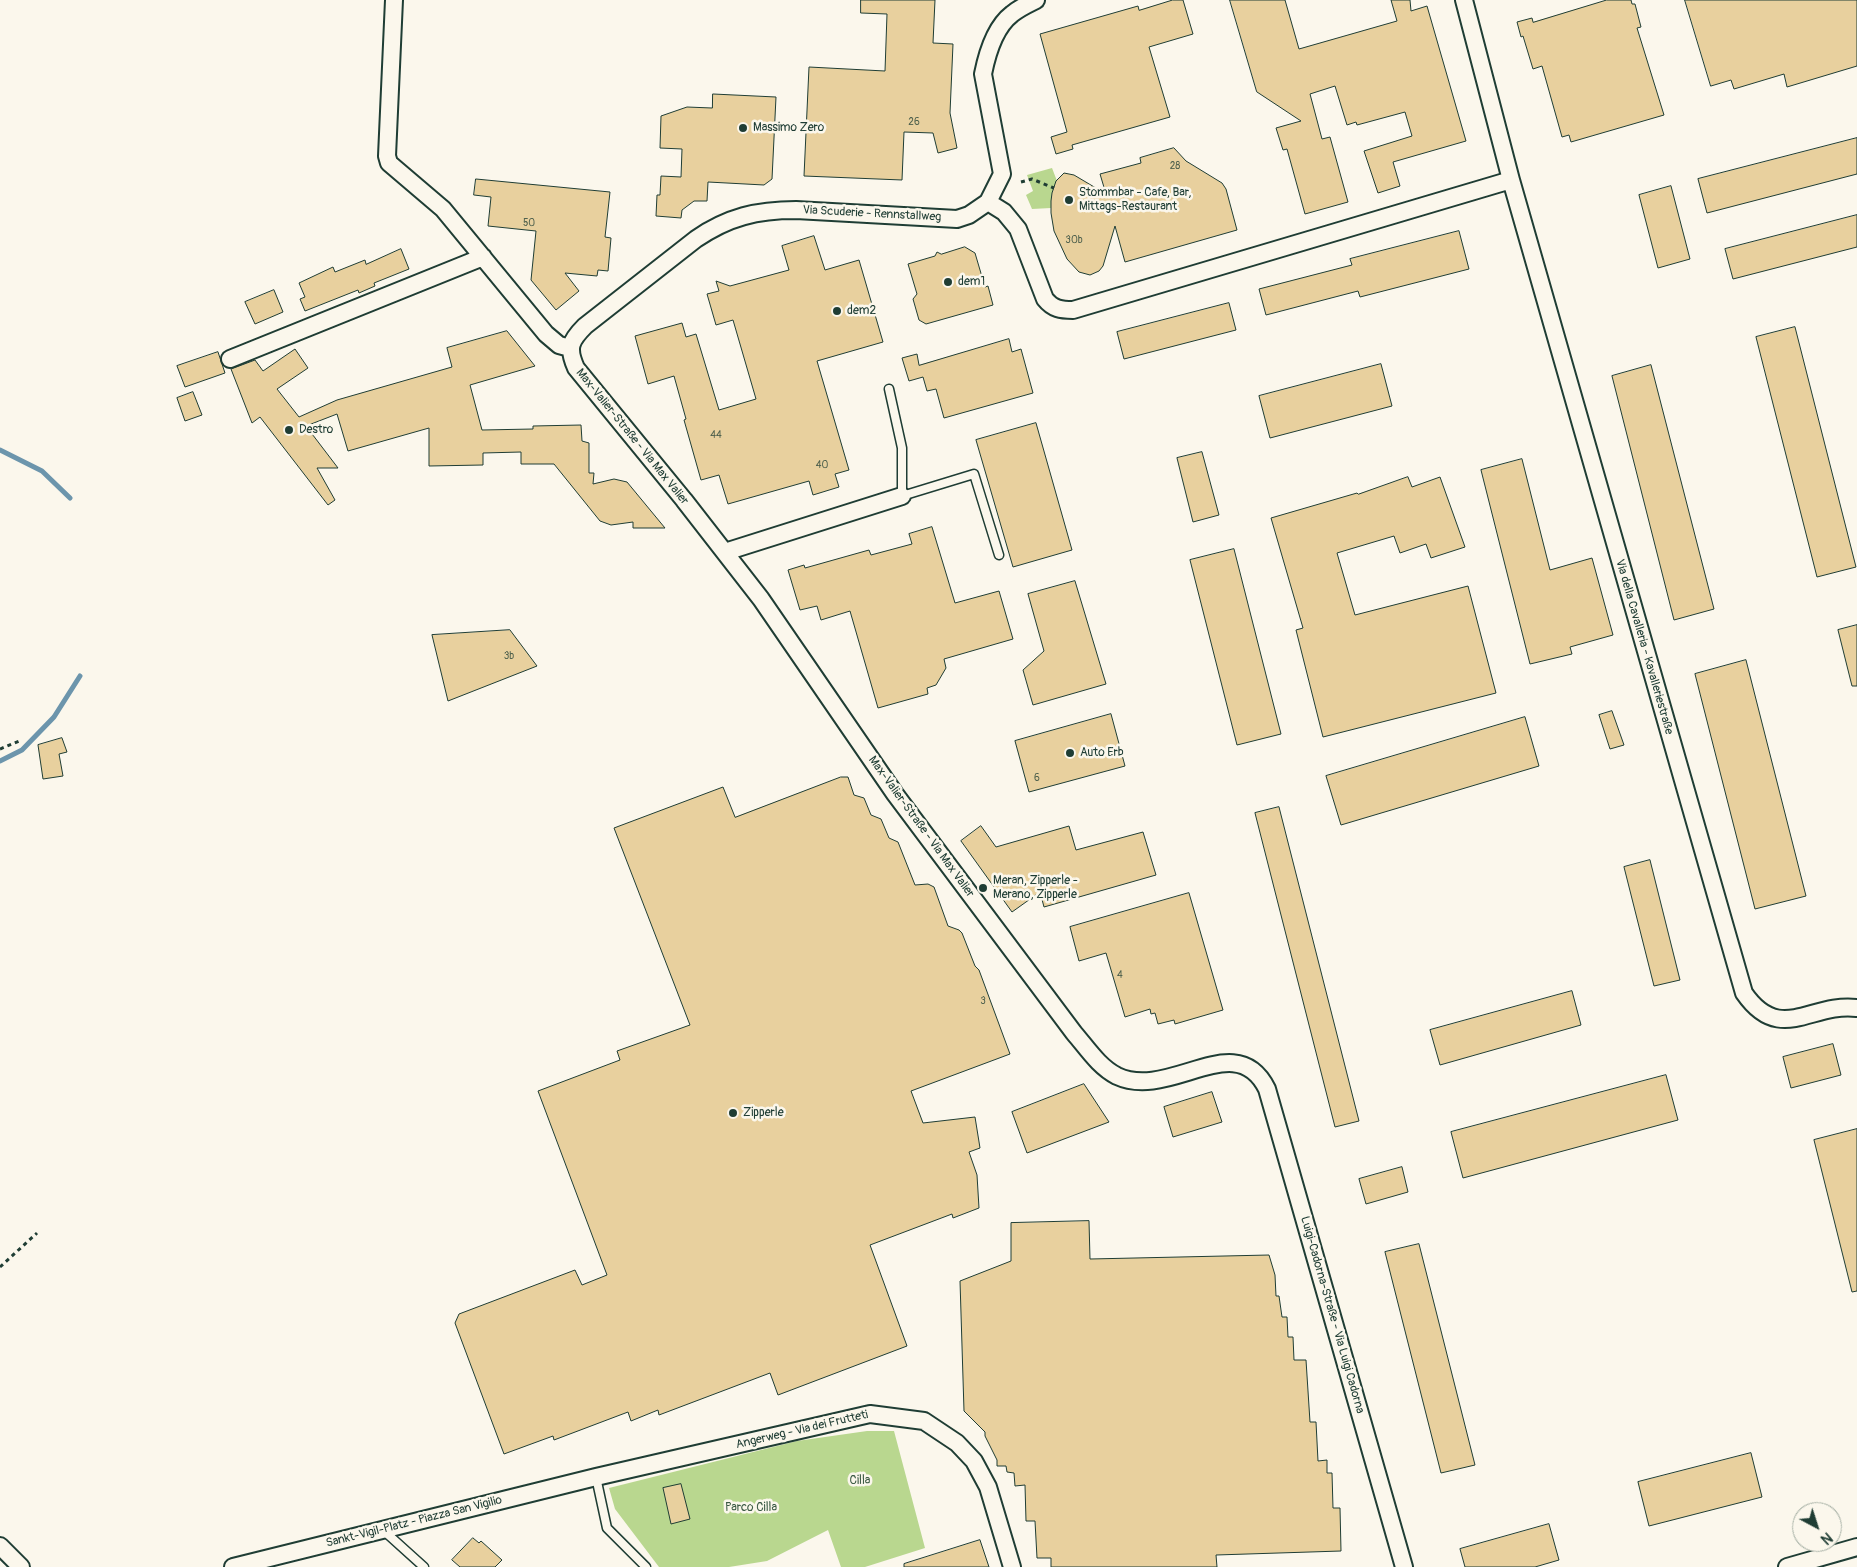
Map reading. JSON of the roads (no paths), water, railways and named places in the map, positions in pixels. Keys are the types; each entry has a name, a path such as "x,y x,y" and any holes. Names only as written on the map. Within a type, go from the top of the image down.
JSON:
{"street":[{"path":"394,0 387,156 389,163 443,209 546,334 559,344 570,348"},
{"path":"1036,0 1011,15 1000,29 986,59 983,74 1002,174 988,202 1004,212 1018,230 1041,291 1051,305 1061,310 1073,310 1511,180"},
{"name":"Via della Cavalleria - Kavalleriestraße","path":"1464,0 1511,180 1744,994 1753,1007 1767,1016 1783,1021 1832,1010 1857,1008"},
{"name":"Via Scuderie - Rennstallweg","path":"570,348 575,336 613,304 696,239 713,227 732,219 770,210 957,218 969,215 988,202"},
{"path":"230,359 483,256"},
{"name":"Max-Valier-Straße - Via Max Valier","path":"570,348 571,358 576,368 761,599 895,794 1074,1033 1102,1066 1118,1076 1136,1081 1158,1081 1231,1062 1252,1068"},
{"path":"725,552 902,496"},
{"name":"Luigi-Cadorna-Straße - Via Luigi Cadorna","path":"1252,1068 1261,1077 1267,1089 1404,1567"},
{"name":"Angerweg - Via dei Frutteti","path":"596,1477 870,1414 924,1421 957,1443 974,1461 988,1487 1012,1567"},
{"name":"Sankt-Vigil-Platz - Piazza San Vigilio","path":"233,1567 596,1477"},
{"path":"0,1546 21,1567"},
{"path":"1787,1567 1857,1547"}],"lane":[{"path":"888,389 902,448 902,496 974,474 999,555"},
{"path":"596,1477 607,1528 646,1567"},
{"path":"383,1530 424,1567"}],"waterway":[{"path":"0,450 42,471 70,498"},
{"path":"0,761 22,750 54,717 80,676"}],"place":[{"name":"Massimo Zero","path":"743,128"},
{"name":"Stommbar - Cafe, Bar, Mittags-Restaurant","path":"1069,200"},
{"name":"dem1","path":"948,282"},
{"name":"dem2","path":"837,311"},
{"name":"Destro","path":"289,430"},
{"name":"Auto Erb","path":"1070,753"},
{"name":"Meran, Zipperle - Merano, Zipperle","path":"983,888"},
{"name":"Zipperle","path":"733,1113"}],"park label":[{"name":"Cilla","path":"860,1481"},
{"name":"Parco Cilla","path":"751,1508"}]}
